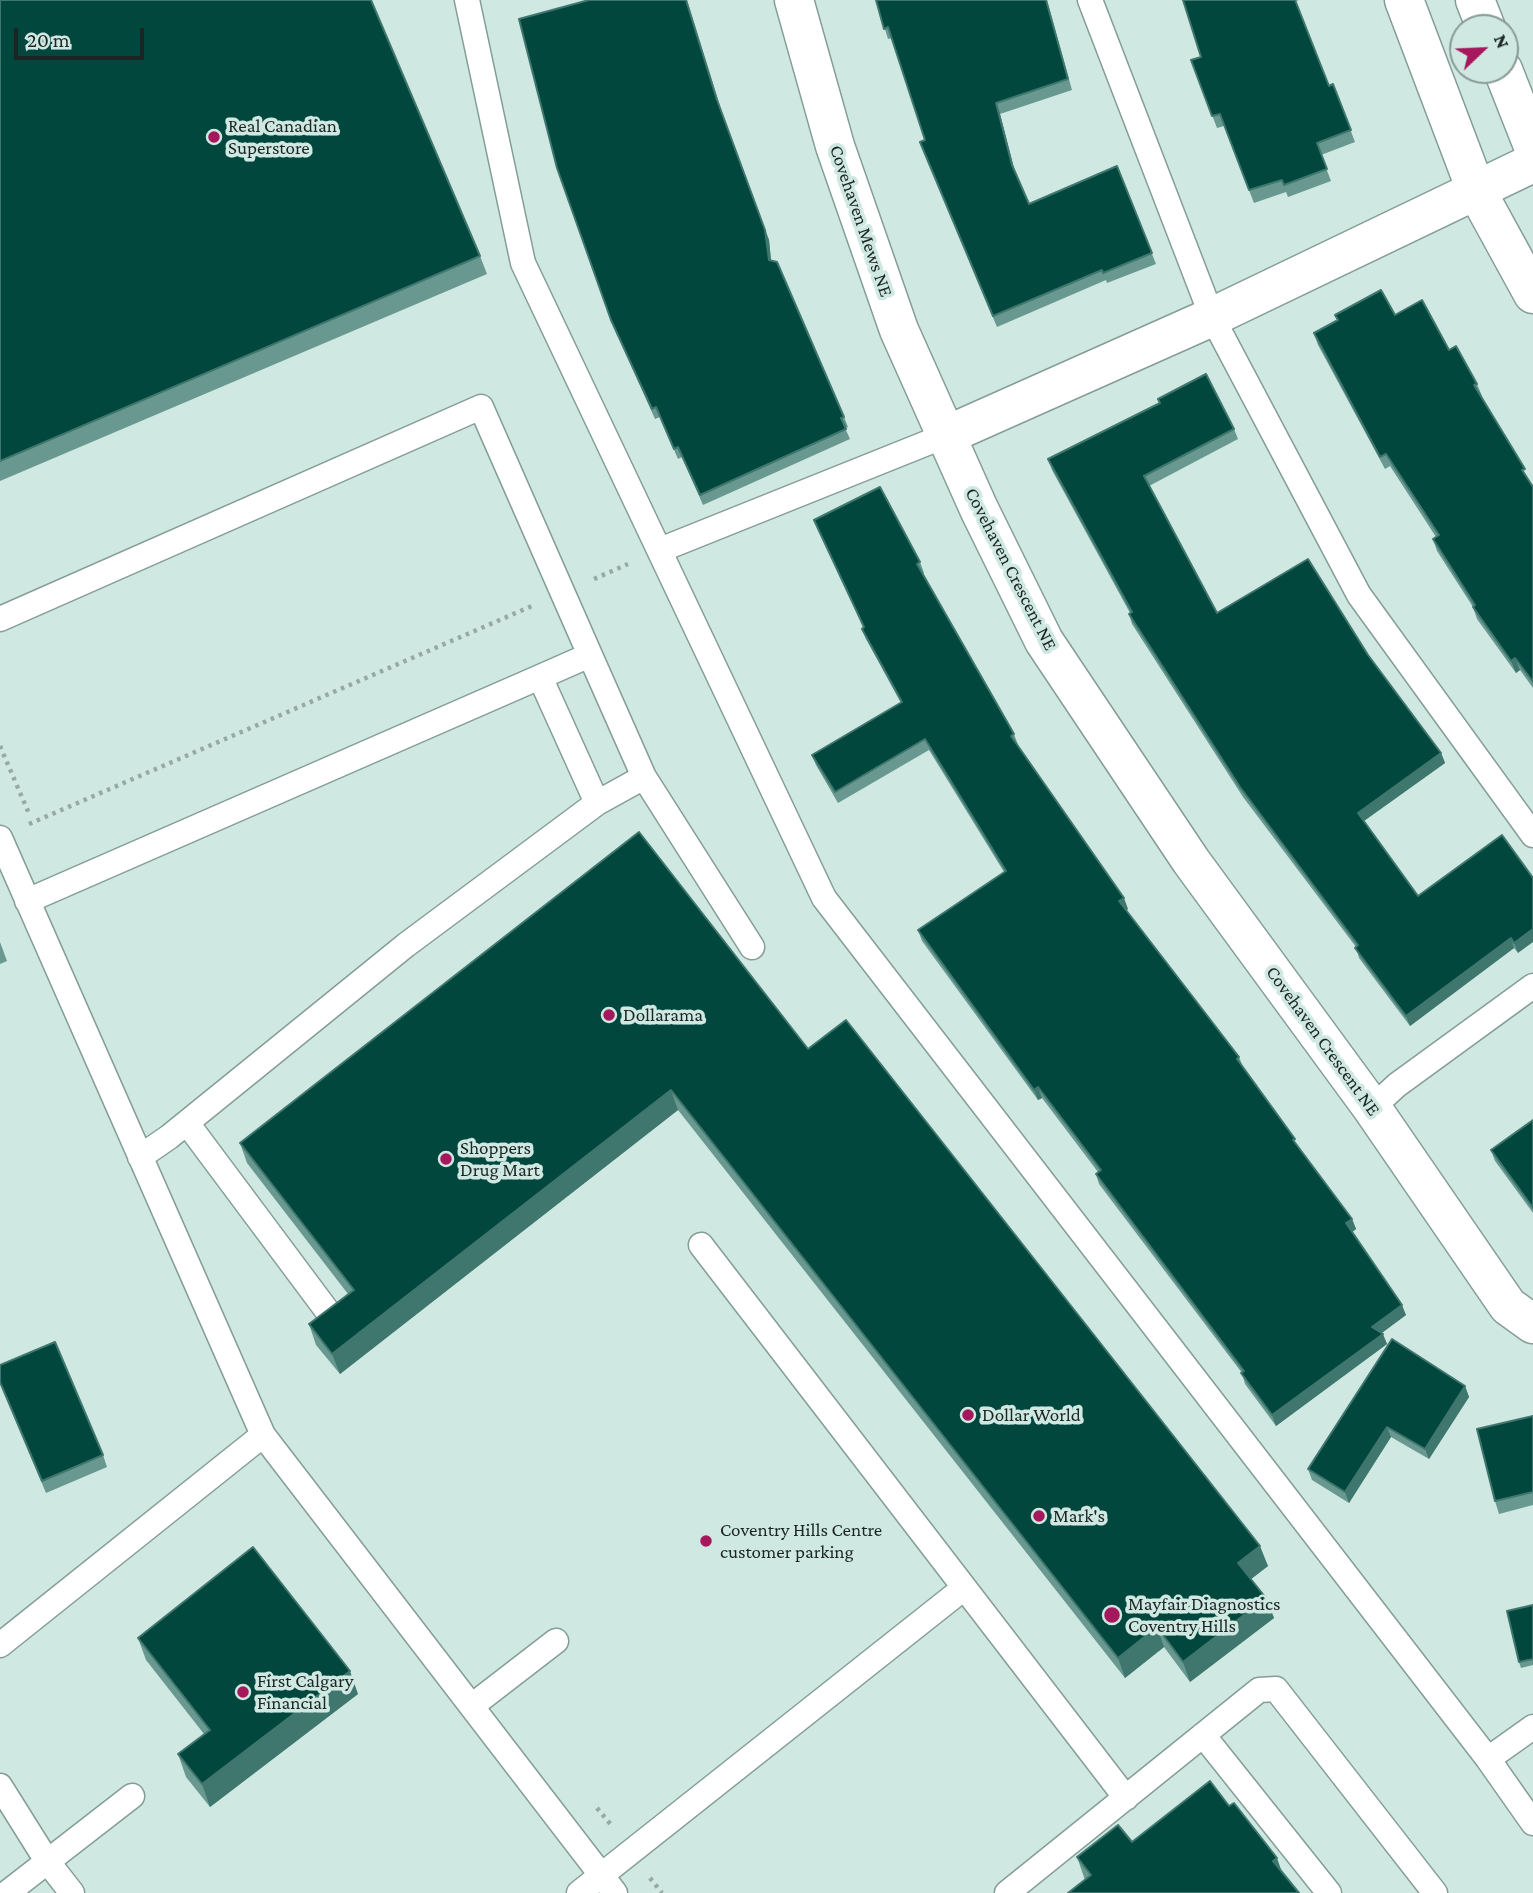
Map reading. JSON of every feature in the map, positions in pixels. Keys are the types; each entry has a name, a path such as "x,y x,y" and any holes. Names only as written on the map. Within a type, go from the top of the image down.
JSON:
{"street":[{"name":"Covehaven Mews NE","path":"794,0 835,146 894,317 947,435"},
{"path":"1404,0 1476,190 1533,294"},
{"path":"1509,84 1533,146"},
{"path":"947,435 1212,317 1533,163"},
{"name":"Covehaven Crescent NE","path":"947,435 979,509 1044,641 1191,861 1372,1108 1508,1306 1533,1324"}],"lane":[{"path":"467,0 523,263 824,898 1488,1759 1533,1823"},
{"path":"1090,0 1212,317 1359,595 1533,835"},
{"path":"0,619 481,407 644,777 752,947"},
{"path":"660,550 947,435"},
{"path":"27,901 590,655"},
{"path":"540,677 597,803"},
{"path":"140,1157 187,1123 407,945 597,803 644,777"},
{"path":"0,838 262,1434 609,1884"},
{"path":"1372,1108 1396,1085 1533,986"},
{"path":"187,1123 331,1316"},
{"path":"701,1245 1126,1798"},
{"path":"0,1645 262,1434"},
{"path":"579,1893 609,1884 630,1853 964,1588"},
{"path":"473,1705 556,1641"},
{"path":"1007,1893 1259,1690 1276,1689 1435,1893"},
{"path":"1488,1759 1533,1727"},
{"path":"1203,1735 1329,1893"},
{"path":"0,1786 47,1861 72,1893"},
{"path":"7,1893 132,1796"}],"path":[{"path":"25,826 660,550"},
{"path":"0,746 16,783"},
{"path":"590,1799 662,1893"}],"building":[{"name":"Real Canadian Superstore","path":"0,0 371,0 480,256 0,461"},
{"path":"589,0 686,0 717,100 765,230 769,260 777,262 844,417 841,418 846,429 700,495 678,447 674,449 656,407 652,409 611,320 557,168 519,19"},
{"path":"876,0 1046,0 1068,79 996,103 1012,165 1029,204 1117,166 1152,253 1103,273 1102,270 993,316 920,142 925,140 888,27 884,29"},
{"path":"1183,0 1295,0 1329,86 1333,84 1351,130 1317,143 1327,169 1284,185 1282,180 1249,190 1220,114 1212,116 1191,60 1201,57"},
{"path":"1381,290 1395,315 1422,300 1449,350 1456,346 1477,384 1474,385 1533,487 1533,682 1515,658 1511,661 1473,607 1475,605 1433,539 1439,535 1386,454 1380,457 1314,333 1338,320 1335,315"},
{"path":"1206,374 1234,429 1144,476 1217,613 1308,559 1368,655 1441,753 1358,813 1418,896 1502,835 1533,878 1533,929 1514,943 1511,938 1406,1016 1355,948 1358,945 1240,787 1129,614 1132,612 1048,459 1160,403 1158,399"},
{"path":"880,487 920,562 917,564 1014,734 1011,736 1124,898 1119,901 1239,1057 1237,1059 1295,1139 1293,1140 1352,1219 1346,1223 1402,1305 1372,1327 1383,1334 1272,1415 1241,1373 1244,1371 1096,1174 1101,1170 1038,1087 1034,1090 918,930 1006,871 925,739 835,792 812,755 902,702 862,629 864,627 814,520"},
{"path":"639,832 808,1049 846,1020 1260,1546 1238,1563 1266,1598 1183,1662 1157,1627 1118,1658 671,1090 332,1354 309,1324 354,1290 240,1143"},
{"path":"1533,1120 1533,1208 1491,1150"},
{"path":"1392,1339 1465,1386 1425,1449 1387,1427 1345,1492 1308,1469"},
{"path":"55,1342 103,1455 42,1481 0,1382 0,1365"},
{"path":"1533,1416 1533,1492 1495,1501 1477,1429"},
{"path":"253,1547 350,1671 202,1784 178,1754 210,1730 138,1638"},
{"path":"1533,1605 1533,1659 1519,1662 1507,1611"},
{"path":"1210,1781 1229,1806 1234,1803 1277,1858 1273,1861 1299,1893 1068,1893 1091,1875 1077,1857 1118,1825 1132,1842"}],"place":[{"name":"Real Canadian Superstore","path":"214,137"},
{"name":"Dollarama","path":"609,1015"},
{"name":"Shoppers Drug Mart","path":"446,1159"},
{"name":"Dollar World","path":"968,1415"},
{"name":"Mark's","path":"1039,1516"},
{"name":"Coventry Hills Centre customer parking","path":"706,1541"},
{"name":"Mayfair Diagnostics Coventry Hills","path":"1112,1615"},
{"name":"First Calgary Financial","path":"243,1692"}]}
